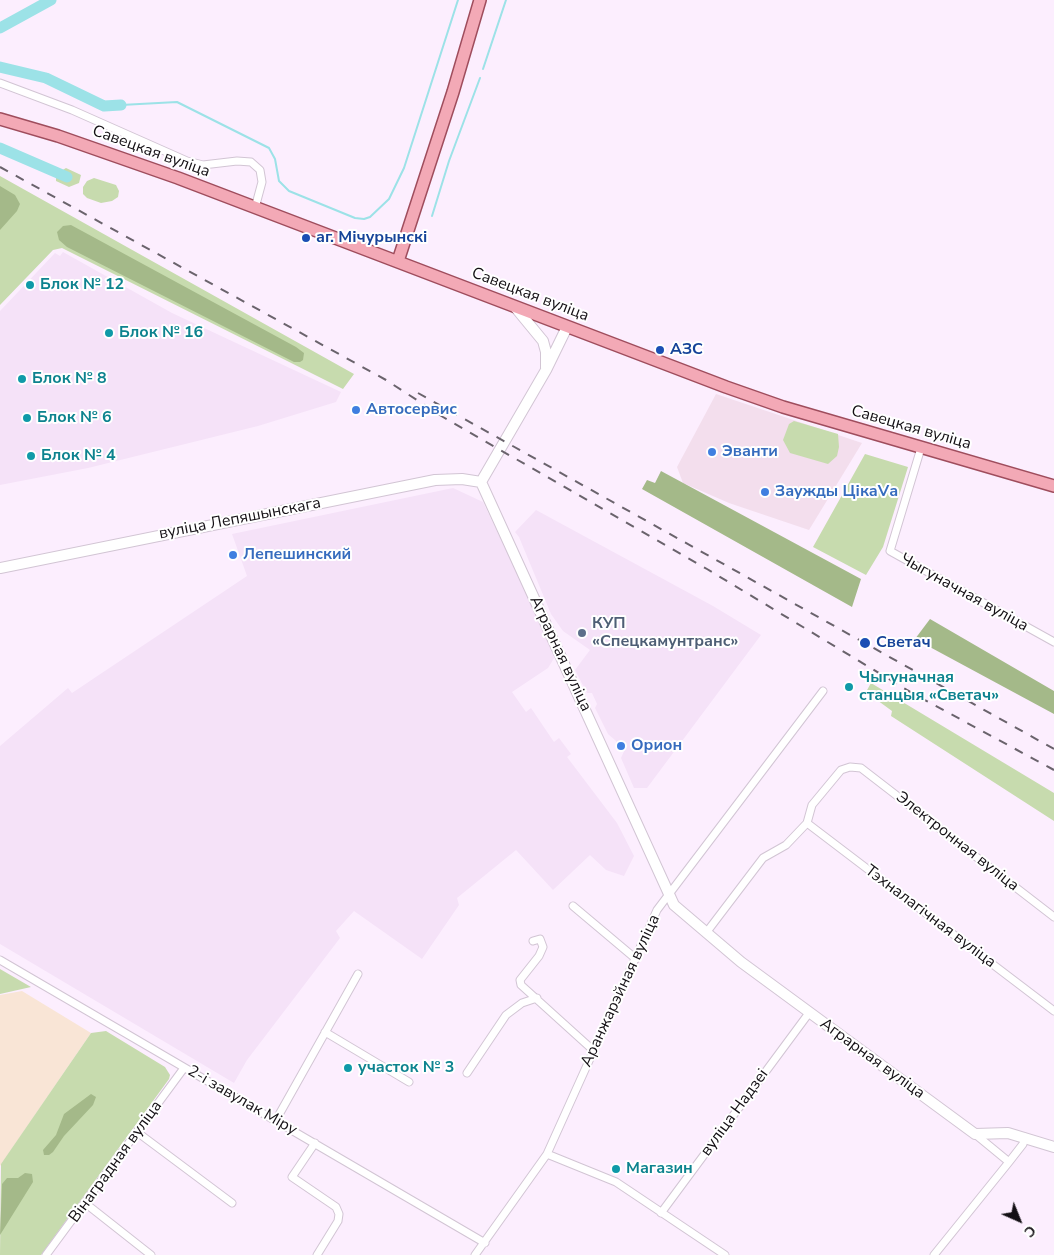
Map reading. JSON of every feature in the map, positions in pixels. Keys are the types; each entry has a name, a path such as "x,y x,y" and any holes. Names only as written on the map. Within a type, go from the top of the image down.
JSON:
{"main road":[{"path":"398,261 453,92 480,0"},
{"name":"Савецкая вуліца","path":"0,119 81,144 255,208 774,404 1054,486"}],"street":[{"path":"0,84 72,110 187,161 202,165 236,161 251,162 260,170 262,182 255,208"},
{"path":"515,307 542,341 546,352 546,370"},
{"path":"481,482 546,370 567,327"},
{"name":"Чыгуначная вуліца","path":"921,448 890,551 1054,642"},
{"name":"вуліца Лепяшынскага","path":"0,568 435,480 462,479 481,482"},
{"name":"Аграрная вуліца","path":"481,482 620,784 668,896 684,915 809,1013 975,1134"},
{"name":"Аранжарэйная вуліца","path":"475,1255 547,1154 657,910 823,691"},
{"name":"Электронная вуліца","path":"807,823 812,805 841,770 850,767 861,768 1054,917"},
{"path":"706,933 763,858 786,846 807,823"},
{"name":"Тэхналагічная вуліца","path":"807,823 1054,1011"},
{"path":"573,906 636,959"},
{"path":"533,941 540,939 543,947 539,956 520,980 521,985 594,1050"},
{"name":"2-і завулак Міру","path":"0,960 484,1243"},
{"path":"276,1120 358,974"},
{"path":"467,1073 506,1014 522,1003 537,998"},
{"name":"вуліца Надзеі","path":"661,1213 809,1013"},
{"path":"325,1032 409,1082"},
{"name":"Вінаградная вуліца","path":"46,1255 184,1068"},
{"path":"137,1132 232,1203"},
{"path":"975,1134 1008,1133 1054,1147"},
{"path":"975,1134 1009,1162"},
{"path":"934,1255 1009,1162 1026,1137"},
{"path":"315,1143 292,1177 336,1207 339,1214 338,1221 317,1255"},
{"path":"547,1154 616,1182 725,1255"},
{"path":"85,1203 151,1255"}],"shaded area":[{"path":"63,252 172,313 341,392 336,402 258,426 88,468 0,485 0,311 55,253 60,256"},
{"path":"716,394 862,443 809,530 729,503 683,483 677,467"},
{"path":"453,488 483,502 556,655 548,668 512,692 526,712 531,708 554,742 559,738 571,754 567,757 617,823 634,856 624,876 606,870 590,855 553,890 516,850 457,898 459,905 422,959 354,911 336,931 340,938 247,1060 234,1083 0,944 0,746 68,688 72,693 247,576 232,534"},
{"name":"КУП «Спецкамунтранс»","path":"536,510 713,606 761,635 647,788 634,788 621,758 626,747 620,741 616,744 616,741 608,734 595,708 597,704 592,693 587,693 575,670 590,650 563,631 551,614 519,537 515,532"},
{"path":"22,991 91,1033 0,1166 0,995"}],"green space":[{"path":"66,168 81,175 79,183 69,187 56,181 56,174"},
{"path":"0,176 354,374 343,389 62,248 53,250 0,305"},
{"path":"94,178 116,185 119,191 118,197 112,201 101,203 87,198 83,194 83,187 87,181"},
{"path":"0,186 15,195 20,204 17,211 0,230"},
{"path":"71,225 296,347 304,353 303,360 294,362 67,247 59,240 57,232 63,226"},
{"path":"794,421 838,434 839,447 837,456 828,464 790,453 783,440 789,424"},
{"path":"865,454 908,467 883,547 866,575 813,547"},
{"path":"661,471 861,579 852,607 642,489 647,480 655,483"},
{"path":"930,619 1054,691 1054,714 915,639"},
{"path":"871,683 1054,793 1054,821 891,716 892,711 866,692"},
{"path":"0,969 31,987 0,994"},
{"path":"106,1031 165,1067 170,1075 169,1079 41,1255 0,1255 1,1164 91,1033"},
{"path":"91,1094 96,1097 93,1105 64,1136 53,1152 49,1155 44,1155 43,1150 56,1135 64,1114"},
{"path":"25,1173 32,1174 33,1182 0,1235 2,1184 7,1178 18,1178"}],"waterway":[{"path":"0,28 51,0"},
{"path":"121,105 177,102 269,148 275,159 279,181 289,191 355,218 364,219 370,217 389,199 404,168 458,0"},
{"path":"483,69 506,0"},
{"path":"0,67 46,78 104,106 121,105"},
{"path":"432,216 449,161 480,78"},
{"path":"0,148 67,177"}],"railway":[{"path":"0,167 386,380 443,417 707,569 912,693 1054,770"},
{"path":"418,393 1054,749"}],"place":[{"name":"аг. Мічурынскі","path":"306,238"},
{"name":"Блок № 12","path":"30,285"},
{"name":"Блок № 16","path":"109,333"},
{"name":"АЗС","path":"660,350"},
{"name":"Блок № 8","path":"22,379"},
{"name":"Автосервис","path":"356,410"},
{"name":"Блок № 6","path":"27,418"},
{"name":"Эванти","path":"712,452"},
{"name":"Блок № 4","path":"31,456"},
{"name":"Заужды ЦікаVа","path":"765,492"},
{"name":"Лепешинский","path":"233,555"},
{"name":"КУП «Спецкамунтранс»","path":"582,633"},
{"name":"Светач","path":"865,643"},
{"name":"Чыгуначная станцыя «Светач»","path":"849,687"},
{"name":"Орион","path":"621,746"},
{"name":"участок № 3","path":"348,1068"},
{"name":"Магазин","path":"616,1169"}]}
